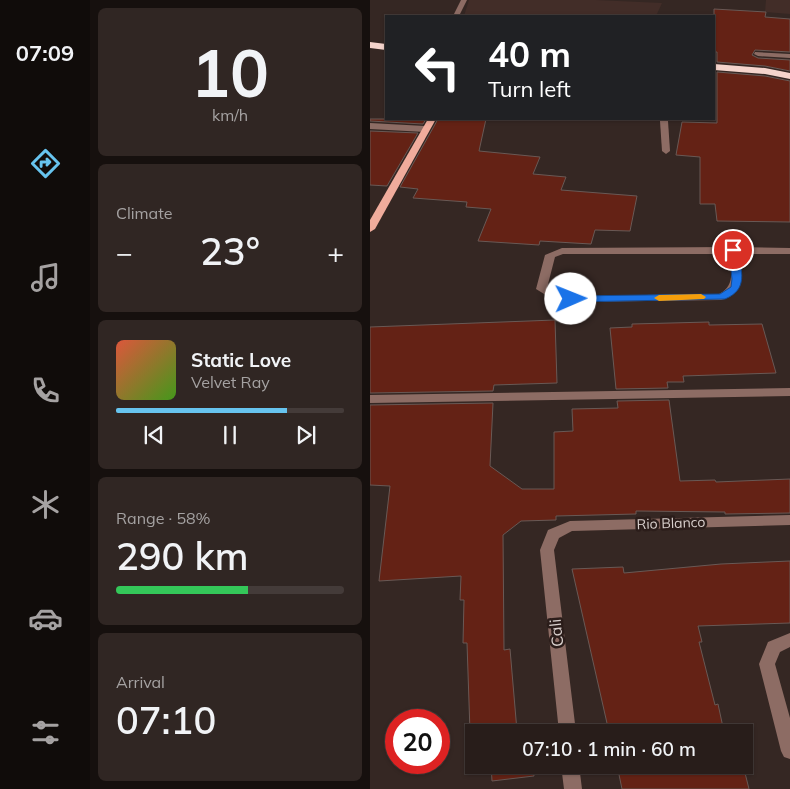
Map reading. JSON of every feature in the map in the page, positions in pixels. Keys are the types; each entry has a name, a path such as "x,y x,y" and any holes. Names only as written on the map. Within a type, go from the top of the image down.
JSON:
{"highway":[{"path":"370,37 385,39"},
{"path":"370,46 385,47"},
{"path":"715,67 764,71 788,76"},
{"path":"715,76 764,81 788,76"}],"main road":[{"path":"370,229 431,120"}],"street":[{"path":"456,15 464,0"},
{"path":"758,54 790,56"},
{"path":"664,121 666,151"},
{"path":"370,126 425,129"},
{"path":"733,250 737,279 736,288 721,297 571,299 553,295 541,289 550,255 562,251 733,250 790,251"},
{"path":"370,399 790,392"},
{"name":"Rio Blanco","path":"553,534 570,526 790,520"},
{"name":"Cali","path":"553,534 547,550 566,724"},
{"path":"790,640 774,647 767,664 790,751"},
{"path":"571,774 573,789"}],"shaded area":[{"path":"469,0 596,0 662,3 656,15 464,15"},
{"path":"766,0 790,0 790,14 765,12"}],"building":[{"path":"714,9 766,12 765,17 790,19 790,52 755,50 752,55 758,58 790,60 790,71 765,66 717,62"},
{"path":"717,72 765,76 790,81 790,222 717,221 715,204 700,204 700,157 676,155 682,122 717,123"},
{"path":"370,119 425,120 423,124 370,121"},
{"path":"437,120 486,120 479,151 540,157 533,174 566,177 561,190 637,196 630,231 595,230 591,244 540,241 539,245 478,241 491,209 466,207 467,202 413,198 418,189 400,187"},
{"path":"370,131 418,133 387,186 370,185"},
{"path":"555,320 557,383 494,385 493,391 370,393 370,327"},
{"path":"709,322 709,325 762,324 776,373 683,376 684,382 667,382 668,388 616,389 610,328 632,327 632,324"},
{"path":"669,400 680,481 715,480 716,482 790,479 790,513 725,514 725,512 636,511 636,514 556,516 556,520 521,521 503,535 504,650 510,649 516,724 470,724 467,643 463,643 464,600 460,600 461,576 379,581 390,486 370,485 370,405 493,403 490,466 522,489 554,489 554,432 573,431 572,409 618,408 617,401"},
{"path":"790,561 790,623 698,626 702,642 699,642 715,705 718,704 722,724 607,724 572,569 623,567 624,573 721,564"},
{"path":"492,774 534,774 534,776 492,781"},
{"path":"619,774 745,774 749,789 622,789"}],"slow traffic":[{"path":"659,298 701,297"}],"route":[{"path":"571,299 721,297 736,288 737,279 733,250"}]}
